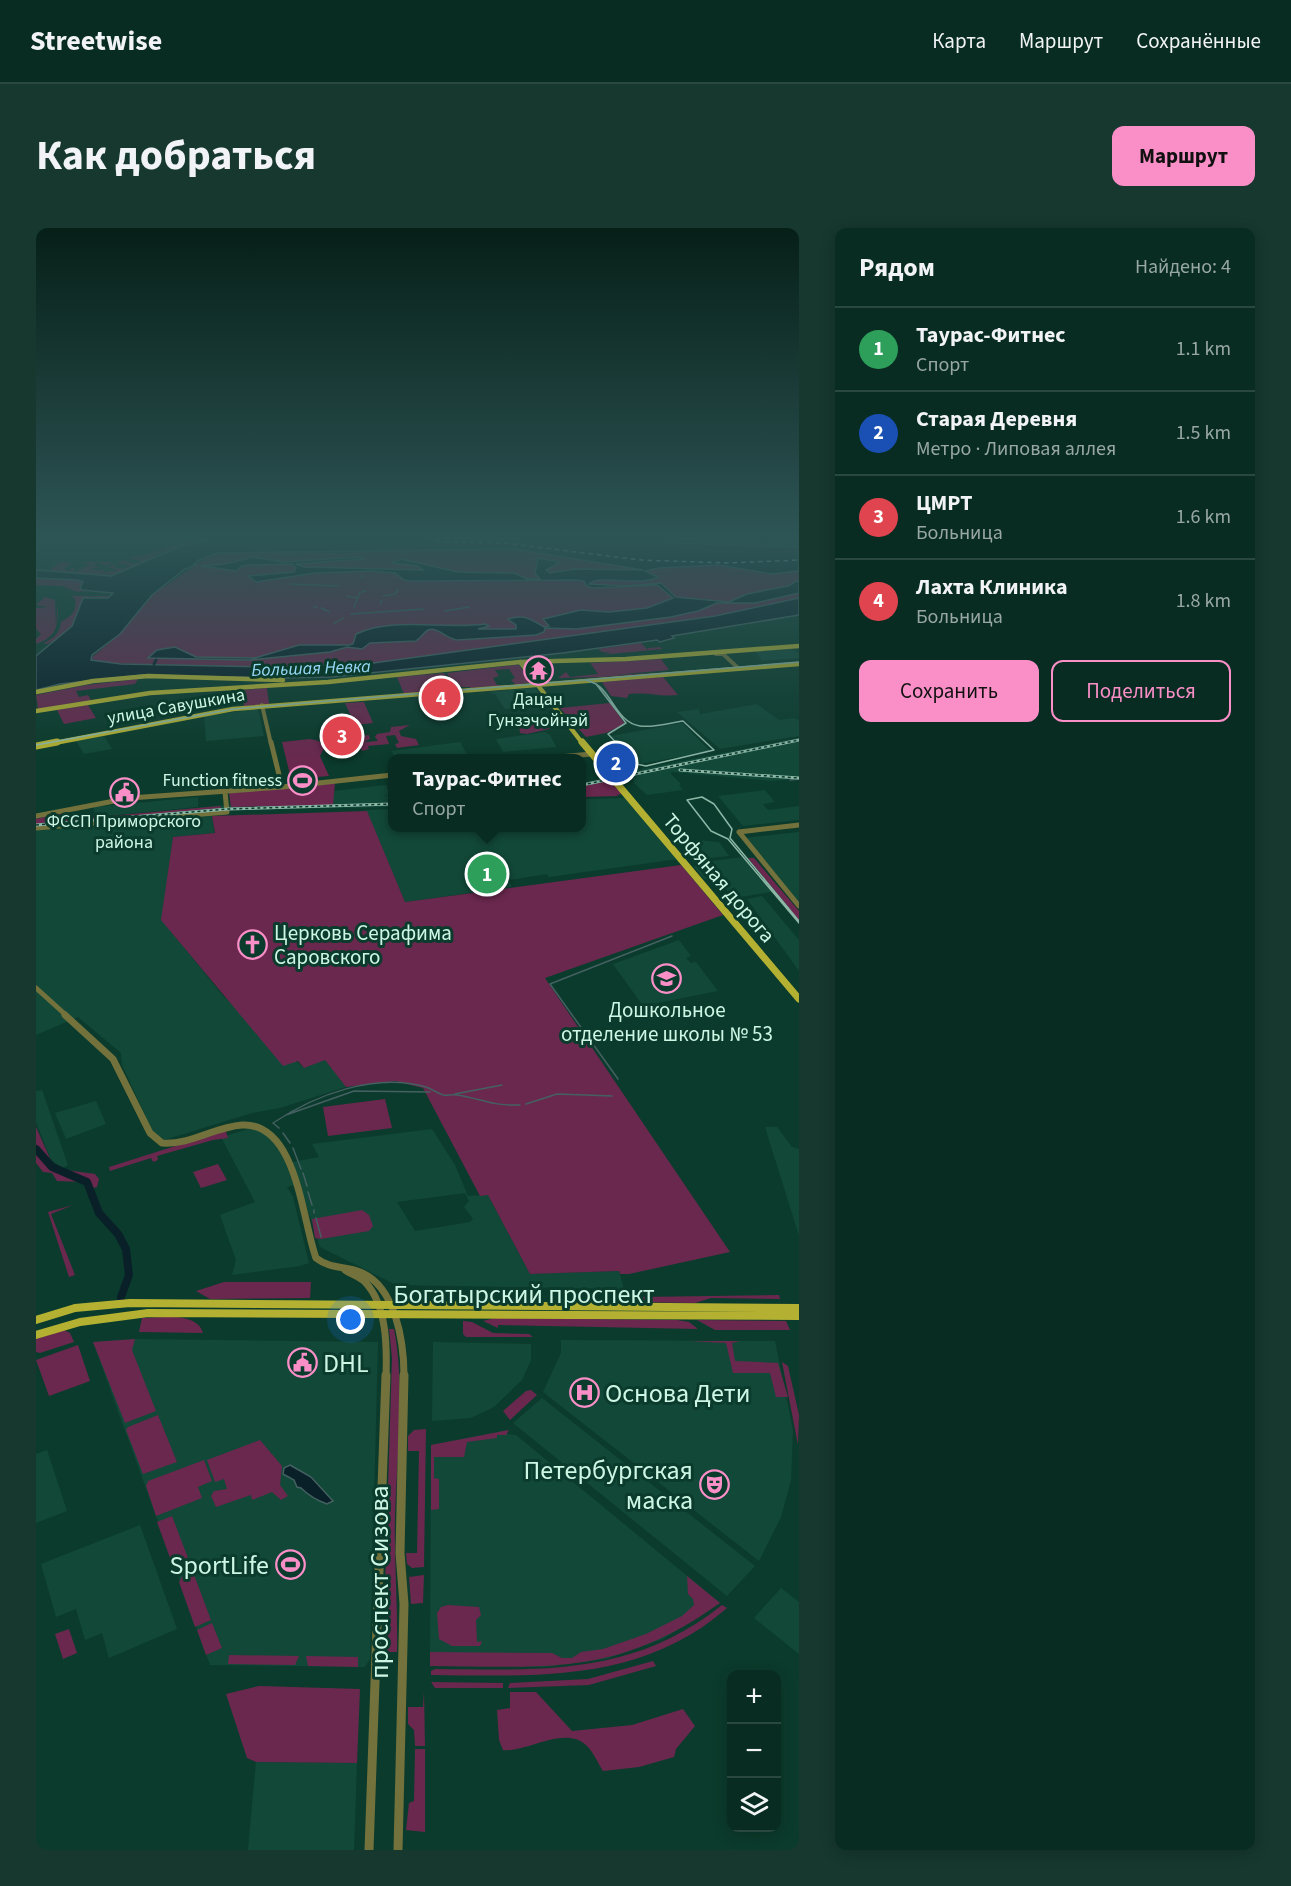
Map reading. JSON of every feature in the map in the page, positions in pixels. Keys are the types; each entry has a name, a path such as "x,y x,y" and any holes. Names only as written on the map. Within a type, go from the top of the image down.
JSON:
{"main road":[{"path":"36,711 138,695 349,680 520,662 706,653 799,645"},
{"path":"36,692 133,677 319,680 532,658 799,645"},
{"name":"Торфяная дорога","path":"520,662 591,754 799,999"},
{"name":"улица Савушкина","path":"36,745 220,709 799,662"},
{"path":"246,687 253,683 248,679"},
{"name":"Богатырский проспект","path":"36,1320 75,1308 121,1303 799,1308"},
{"name":"Богатырский проспект","path":"36,1335 72,1323 130,1314 799,1316"}],"street":[{"path":"706,653 723,654 737,667"},
{"path":"263,706 282,787"},
{"path":"586,755 591,754"},
{"path":"36,816 78,807 388,776"},
{"path":"36,828 228,812 225,792"},
{"path":"799,826 739,832 799,906"},
{"path":"36,988 113,1059 150,1133 162,1143 176,1144 246,1124 260,1125 271,1132 294,1174 316,1258 328,1266 344,1270"},
{"name":"проспект Сизова","path":"344,1270 364,1282 376,1304 387,1358 369,1850"},
{"name":"проспект Сизова","path":"344,1270 358,1271 370,1277 394,1315 403,1348 400,1553 404,1604 399,1850"}],"shaded area":[{"path":"36,612 55,612 56,627 53,633 44,641 36,644 36,639 41,634 36,629"},
{"path":"80,612 70,629 52,642 43,643 55,636 61,622 73,613"},
{"path":"138,612 735,612 366,664 268,667 102,663 91,658 120,634"},
{"path":"641,643 648,650 648,648 660,647 662,649 601,655 612,653 598,649"},
{"path":"792,649 799,653 799,658 762,661 755,651"},
{"path":"661,659 669,670 614,675 673,672 558,678 566,672 570,677 598,674 590,663"},
{"path":"519,665 531,682 516,685 511,680 515,678 509,669 495,670 499,676 493,678 497,685 513,685 471,688 461,687 458,683 452,684 455,689 469,688 404,694 397,677 444,673 452,683 447,673"},
{"path":"663,677 678,695 629,694 627,698 611,696 602,682 598,682"},
{"path":"138,679 135,684 76,691 79,697 88,695 91,700 38,709 36,695 86,685"},
{"path":"267,688 269,704 311,701 244,706 242,690"},
{"path":"535,688 547,705 505,709 495,694 488,692"},
{"path":"364,702 373,723 355,725 345,703"},
{"path":"610,703 625,724 606,733 586,737 560,708"},
{"path":"757,704 779,720 793,718 799,720 799,736 720,749 677,712 699,709 700,714"},
{"path":"88,705 96,718 64,724 57,710"},
{"path":"258,709 264,736 206,741 204,716"},
{"path":"543,715 554,728 527,734 520,733 518,719 531,721 527,719"},
{"path":"682,723 710,751 640,764 611,736"},
{"path":"410,725 399,731 401,736 416,739 419,745 397,748 395,744 399,743 395,735 386,736 389,744 368,746 369,749 362,751 357,739 347,738 369,735 370,739 364,742 378,741 375,737 377,734 390,732 391,727"},
{"path":"545,732 550,735 556,747 503,752 496,739"},
{"path":"104,736 112,749 84,754 76,741"},
{"path":"799,738 799,778 772,781 673,772 670,773 681,784 679,785 683,790 647,795 634,783 633,778 586,787 586,782 601,779 600,777 611,779 630,775 633,773 631,771"},
{"path":"310,739 319,741 324,748 320,756 329,776 291,779 282,742"},
{"path":"460,742 467,754 393,754 392,751"},
{"path":"610,781 622,794 586,797 586,785"},
{"path":"335,783 333,805 231,807 229,793"},
{"path":"386,785 388,795 381,796 388,796 388,807 223,810 36,827 36,824 225,805 333,801 333,791"},
{"path":"765,790 775,802 763,804 768,810 799,806 799,820 743,826 718,796"},
{"path":"198,797 198,807 95,817 94,807"},
{"path":"627,798 678,859 549,877 547,874 509,880 512,887 405,902 366,810 388,809 388,832 586,832 586,799"},
{"path":"220,806 221,808 36,824 36,819 66,812 69,818 84,813 87,818"},
{"path":"367,811 405,902 681,865 723,915 545,978 730,1252 629,1274 620,1274 619,1271 530,1274 488,1195 480,1196 423,1088 395,1081 346,1087 325,1060 304,1068 298,1061 283,1066 161,920 173,837 215,833 212,816"},
{"path":"212,816 214,833 173,837 162,920 223,996 304,1068 325,1059 346,1087 164,1140 153,1132 122,1065 121,1053 78,1017 36,1035 36,829"},
{"path":"799,832 799,903 744,838"},
{"path":"698,840 719,842 729,856 700,859 688,843"},
{"path":"742,857 772,892 733,898 719,881 704,879 693,866 697,866 696,863"},
{"path":"748,858 754,858 799,911 799,920"},
{"path":"762,896 799,940 799,971 747,899"},
{"name":"Дошкольное отделение школы № 53","path":"679,940 691,956 686,958 691,963 696,962 718,991 643,1006 613,964"},
{"path":"42,1090 68,1165 63,1168 51,1160 36,1122 36,1091"},
{"path":"385,1099 392,1128 328,1136 323,1107"},
{"path":"96,1101 106,1124 66,1139 55,1113"},
{"path":"36,1127 52,1163 66,1170 95,1174 99,1179 97,1187 89,1189 85,1182 57,1181 52,1173 43,1172 36,1163"},
{"path":"256,1127 269,1135 283,1157 294,1185 287,1187 293,1197 309,1263 232,1275 236,1260 220,1215 255,1202 221,1137"},
{"path":"765,1127 777,1127 792,1147 799,1149 799,1236"},
{"path":"432,1129 455,1165 468,1196 488,1195 530,1274 619,1271 624,1289 396,1285 320,1247 292,1162 319,1157 312,1144","holes":["465,1193 469,1201 464,1207 473,1219 470,1222 415,1231 397,1202"]},
{"path":"223,1131 226,1132 228,1138 157,1156 158,1160 153,1162 151,1158 110,1171 109,1167"},
{"path":"218,1164 227,1180 201,1188 193,1172"},
{"path":"73,1205 51,1214 75,1275 69,1277 48,1212"},
{"path":"362,1210 369,1215 373,1226 369,1231 315,1238 312,1219"},
{"path":"224,1282 311,1282 310,1298 210,1299 196,1291"},
{"path":"635,1294 639,1297 779,1295 780,1299 711,1298 695,1303 623,1302"},
{"path":"142,1318 186,1319 193,1321 203,1333 139,1332"},
{"path":"495,1318 677,1320 689,1322 698,1329 498,1325 498,1328 483,1321"},
{"path":"697,1320 786,1321 790,1330 715,1330"},
{"path":"463,1321 472,1322 493,1333 529,1334 533,1337 466,1337 463,1334"},
{"path":"389,1329 394,1329 400,1397 395,1516 397,1652 383,1652 392,1358"},
{"path":"64,1330 70,1333 74,1342 40,1353 36,1352 36,1339"},
{"path":"135,1339 378,1342 370,1659 365,1667 210,1665 93,1342"},
{"path":"135,1339 132,1350 156,1411 125,1423 93,1342"},
{"path":"561,1340 775,1341 793,1430 791,1480 781,1517 759,1561 543,1392 561,1353"},
{"path":"689,1341 740,1341 732,1343 735,1361 778,1363 788,1397 776,1397 770,1373 733,1373 726,1343"},
{"path":"433,1342 531,1344 531,1360 522,1380 494,1407 471,1418 432,1421"},
{"path":"78,1345 90,1381 49,1396 36,1360"},
{"path":"782,1362 788,1366 799,1415 798,1445"},
{"path":"531,1390 537,1395 510,1420 503,1411 526,1391"},
{"path":"542,1398 755,1566 727,1596 513,1423"},
{"path":"158,1415 177,1462 143,1474 126,1430 128,1427"},
{"path":"426,1429 424,1567 412,1568 407,1564 406,1553 417,1553 419,1451 408,1451 408,1436 414,1430"},
{"path":"508,1430 507,1434 516,1435 720,1603 663,1639 606,1659 546,1667 430,1666 431,1445"},
{"path":"509,1430 506,1435 497,1435 497,1438 467,1442 464,1457 434,1457 434,1478 439,1479 439,1509 431,1510 431,1445"},
{"path":"260,1440 282,1466 280,1485 288,1496 281,1500 272,1492 252,1500 251,1495 216,1507 211,1496 214,1491 227,1489 224,1479 215,1482 207,1460"},
{"path":"47,1450 67,1511 36,1523 36,1454"},
{"path":"204,1460 212,1481 198,1487 202,1498 156,1516 146,1486 148,1481"},
{"path":"172,1516 191,1566 180,1571 174,1569 157,1522"},
{"path":"140,1525 177,1629 109,1658 102,1633 85,1640 76,1609 56,1617 41,1564"},
{"path":"193,1572 211,1620 195,1627 179,1582 182,1577"},
{"path":"424,1575 423,1603 411,1604 409,1577"},
{"path":"687,1576 720,1603 683,1627 648,1644 615,1655 547,1666 430,1666 430,1652 552,1653 562,1658 572,1658 581,1652 603,1649 646,1634 682,1616 694,1605 693,1599 688,1594"},
{"path":"781,1588 799,1602 799,1654 754,1618"},
{"path":"448,1605 479,1607 481,1615 476,1620 477,1642 482,1641 480,1646 452,1646 439,1639 437,1613 441,1607"},
{"path":"722,1605 727,1608 694,1632 659,1650 624,1662 587,1670 549,1674 431,1675 431,1671 435,1669 550,1668 621,1657 655,1645 689,1628"},
{"path":"212,1623 222,1648 206,1655 197,1630"},
{"path":"69,1629 77,1653 63,1659 55,1634"},
{"path":"229,1655 299,1656 295,1665 228,1664"},
{"path":"306,1656 358,1657 358,1667 308,1666"},
{"path":"653,1661 656,1666 589,1685 508,1688 510,1683 588,1679"},
{"path":"431,1682 503,1683 503,1688 435,1688"},
{"path":"259,1686 360,1689 357,1763 256,1762 247,1758 226,1694"},
{"path":"424,1691 425,1746 415,1746 414,1730 408,1724 408,1707 423,1707"},
{"path":"510,1692 536,1692 572,1731 632,1725 683,1709 695,1726 676,1749 674,1757 639,1767 603,1771 587,1746 578,1740 557,1738 512,1750 503,1750 499,1740 497,1710 510,1708"},
{"path":"415,1749 425,1749 425,1832 406,1830 409,1803 414,1801"},
{"path":"256,1762 357,1763 354,1850 248,1850"}],"water":[{"name":"Большая Невка","path":"78,612 138,612 120,634 92,655 91,660 121,664 268,667 366,664 735,612 799,612 799,615 672,636 674,638 660,642 657,640 563,653 331,677 142,675 60,684 36,690 36,656 72,626"},
{"path":"574,612 695,612 671,617 576,629 545,628 544,632 536,635 457,640 431,629 416,641 370,643 362,649 347,647 330,652 249,660 148,658 157,650 175,647 196,657 255,658 299,645 349,645 353,644 356,634 386,626 485,624 489,626 478,629 516,629 516,625 508,619 523,617 544,627 549,626 543,619"},
{"path":"290,1465 311,1477 333,1501 327,1504 297,1487 294,1480 283,1474 284,1468"}],"waterway":[{"path":"351,614 384,612"},
{"path":"339,621 343,618"},
{"path":"154,664 156,660"},
{"path":"790,780 799,779"},
{"path":"618,1079 550,984 672,936"},
{"path":"288,1114 326,1095 366,1084 386,1082 426,1087 443,1095 520,1105"},
{"path":"455,1094 502,1085"},
{"path":"288,1114 354,1091 430,1092"},
{"path":"526,1104 557,1094 612,1096"},
{"path":"279,1128 273,1123 288,1114"},
{"path":"283,1133 290,1143"},
{"path":"293,1148 301,1169"},
{"path":"36,1149 52,1167 87,1182 99,1213 118,1234 126,1249 129,1275 121,1297"},
{"path":"303,1173 307,1186"},
{"path":"308,1192 312,1205"},
{"path":"316,1218 321,1237"}],"tram line":[{"path":"36,745 233,709 799,662"},
{"path":"589,681 597,684 624,718 631,723 650,726 683,721 714,750 646,766 636,764 608,734 626,723 596,684 589,681"},
{"path":"799,921 730,838 732,829 714,804 702,797 687,800 711,831 728,839 799,923"}],"railway":[{"path":"586,784 799,740"},
{"path":"680,770 799,778"},
{"path":"36,825 228,809 388,804"}],"place":[{"name":"Дацан Гунзэчойнэй","path":"538,670"},
{"name":"Лахта Клиника","path":"441,698"},
{"name":"ЦМРТ","path":"342,736"},
{"name":"Старая Деревня","path":"616,763"},
{"name":"Function fitness","path":"303,780"},
{"name":"ФССП Приморского района","path":"124,792"},
{"name":"Таурас-Фитнес","path":"487,874"},
{"name":"Церковь Серафима Саровского","path":"253,945"},
{"name":"Дошкольное отделение школы № 53","path":"667,979"},
{"name":"DHL","path":"302,1363"},
{"name":"Основа Дети","path":"584,1393"},
{"name":"Петербургская маска","path":"714,1485"},
{"name":"SportLife","path":"290,1565"}]}
